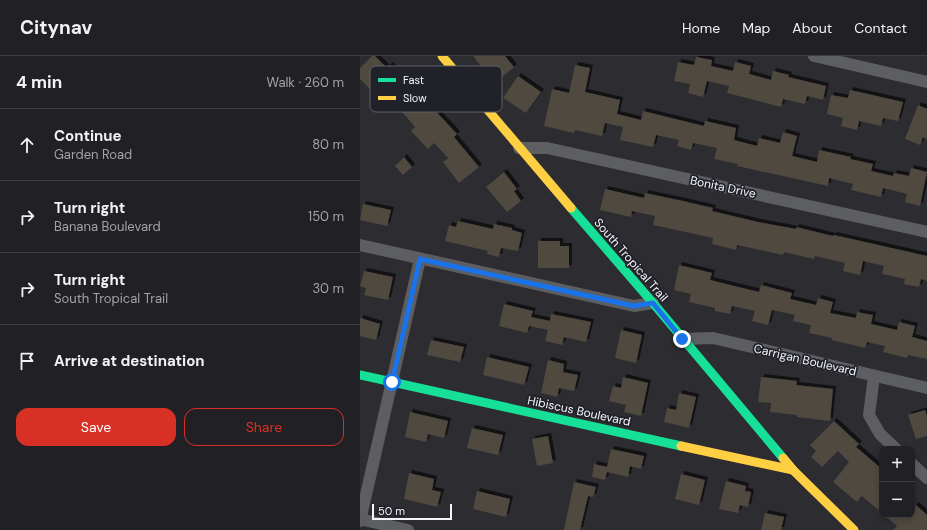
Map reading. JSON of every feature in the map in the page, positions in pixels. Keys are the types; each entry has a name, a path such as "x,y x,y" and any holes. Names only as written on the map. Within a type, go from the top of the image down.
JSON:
{"street":[{"name":"South Tropical Trail","path":"442,56 450,66"},
{"path":"814,56 927,82"},
{"name":"South Tropical Trail","path":"489,112 653,303 793,470 854,530"},
{"name":"Bonita Drive","path":"519,148 547,148 927,232"},
{"path":"360,245 634,306 653,303"},
{"path":"408,530 360,519 420,259"},
{"name":"Carrigan Boulevard","path":"682,339 713,338 927,388"},
{"name":"Hibiscus Boulevard","path":"360,375 793,470"},
{"path":"874,376 869,415 880,434 893,446"},
{"path":"915,467 927,478"}],"building":[{"path":"372,56 375,56 385,66 370,66 370,89 360,79 360,68"},
{"path":"473,56 505,56 514,67 502,77 502,66 481,66"},
{"path":"696,57 712,60 711,66 733,71 735,62 751,66 749,74 771,80 773,71 789,75 788,77 826,86 823,100 807,96 805,104 783,99 781,107 727,93 729,86 707,81 703,97 688,93 690,84 674,81 678,62 694,65"},
{"path":"575,65 590,68 585,92 620,100 617,114 641,120 643,111 704,126 705,121 736,128 734,140 757,146 759,138 780,143 783,132 797,136 792,156 817,162 819,150 851,157 850,159 873,164 871,171 893,176 894,173 909,176 911,168 927,172 920,206 905,202 907,194 883,188 881,197 851,190 853,184 829,178 828,186 737,166 738,164 714,159 717,148 693,143 691,150 677,146 679,140 656,135 653,147 620,140 623,127 605,123 602,136 575,130 574,133 544,126 552,89 569,93"},
{"path":"518,76 541,92 526,113 503,98"},
{"path":"850,90 903,102 898,121 883,118 881,126 859,121 857,130 841,126 843,118 827,114 831,95 848,98"},
{"path":"918,105 927,109 927,139 923,137 920,145 905,139"},
{"path":"402,112 437,112 457,134 454,137 479,167 459,183 443,162 448,158 434,143 428,149 411,131 415,127"},
{"path":"404,157 412,167 403,175 395,166"},
{"path":"504,172 517,189 514,191 521,201 507,212 486,187"},
{"path":"605,189 644,198 645,193 713,208 712,211 758,222 796,229 796,227 927,256 927,281 921,279 919,287 904,284 905,279 882,274 884,266 863,261 860,275 843,271 845,263 815,256 814,259 784,252 783,255 737,245 736,250 712,244 713,238 653,225 655,216 632,211 631,217 600,210"},
{"path":"363,204 391,210 387,226 360,220"},
{"path":"458,221 493,229 494,224 512,228 512,230 522,233 518,251 501,248 499,257 487,254 488,251 445,241 449,225 456,227"},
{"path":"538,241 560,241 560,246 569,246 569,268 538,268"},
{"path":"679,265 712,273 710,280 759,292 761,285 792,293 790,299 816,305 818,298 833,302 830,313 856,318 857,312 873,315 871,324 897,330 899,322 915,326 912,337 927,341 927,359 908,355 907,358 883,352 885,346 867,342 865,348 809,333 811,325 793,321 795,315 772,310 768,325 752,321 755,311 732,306 730,314 715,311 715,308 689,302 691,294 674,290"},
{"path":"364,271 393,277 388,300 364,295 366,288 360,286"},
{"path":"504,304 533,311 531,317 550,321 551,314 591,322 586,342 564,337 562,345 545,341 548,330 529,326 527,333 499,326"},
{"path":"360,318 380,324 376,340 360,336"},
{"path":"621,330 642,335 636,363 615,358"},
{"path":"431,340 464,347 460,362 427,355"},
{"path":"487,357 529,367 524,385 483,375"},
{"path":"548,360 564,364 563,372 578,375 574,391 559,388 557,397 541,393"},
{"path":"623,377 648,383 641,416 624,412 626,405 609,401 613,386 621,388"},
{"path":"761,377 797,381 796,385 833,389 830,421 770,412 771,403 758,402"},
{"path":"679,393 696,397 689,428 664,422 667,408 676,410"},
{"path":"925,410 927,416 927,436 916,439 908,415"},
{"path":"410,412 448,421 444,438 428,434 426,442 405,437"},
{"path":"834,421 859,444 856,447 879,466 879,510 862,496 857,502 833,482 849,462 838,451 822,467 811,457 816,451 810,445"},
{"path":"472,428 503,435 498,455 467,448"},
{"path":"548,436 553,463 537,466 532,439"},
{"path":"611,449 644,456 641,469 630,466 628,477 607,472 605,480 592,477 594,464 607,467"},
{"path":"409,473 434,479 432,490 441,492 437,507 404,499"},
{"path":"681,474 705,480 699,505 675,499"},
{"path":"726,481 746,486 745,491 751,492 748,507 740,505 738,513 719,509"},
{"path":"574,482 596,487 593,497 588,496 580,530 564,530"},
{"path":"477,491 510,499 506,517 473,509"},
{"path":"916,505 927,515 927,530 893,530 897,526 888,518 915,518"},
{"path":"765,513 784,517 781,530 761,530"}],"traffic: fast":[{"path":"571,208 783,458"},
{"path":"360,375 681,446"}],"traffic: slow":[{"path":"442,56 450,66"},
{"path":"490,112 571,208"},
{"path":"681,446 793,470"},
{"path":"783,458 793,470 854,530"}],"route":[{"path":"392,382 420,259 634,306 653,303 682,339"}]}
